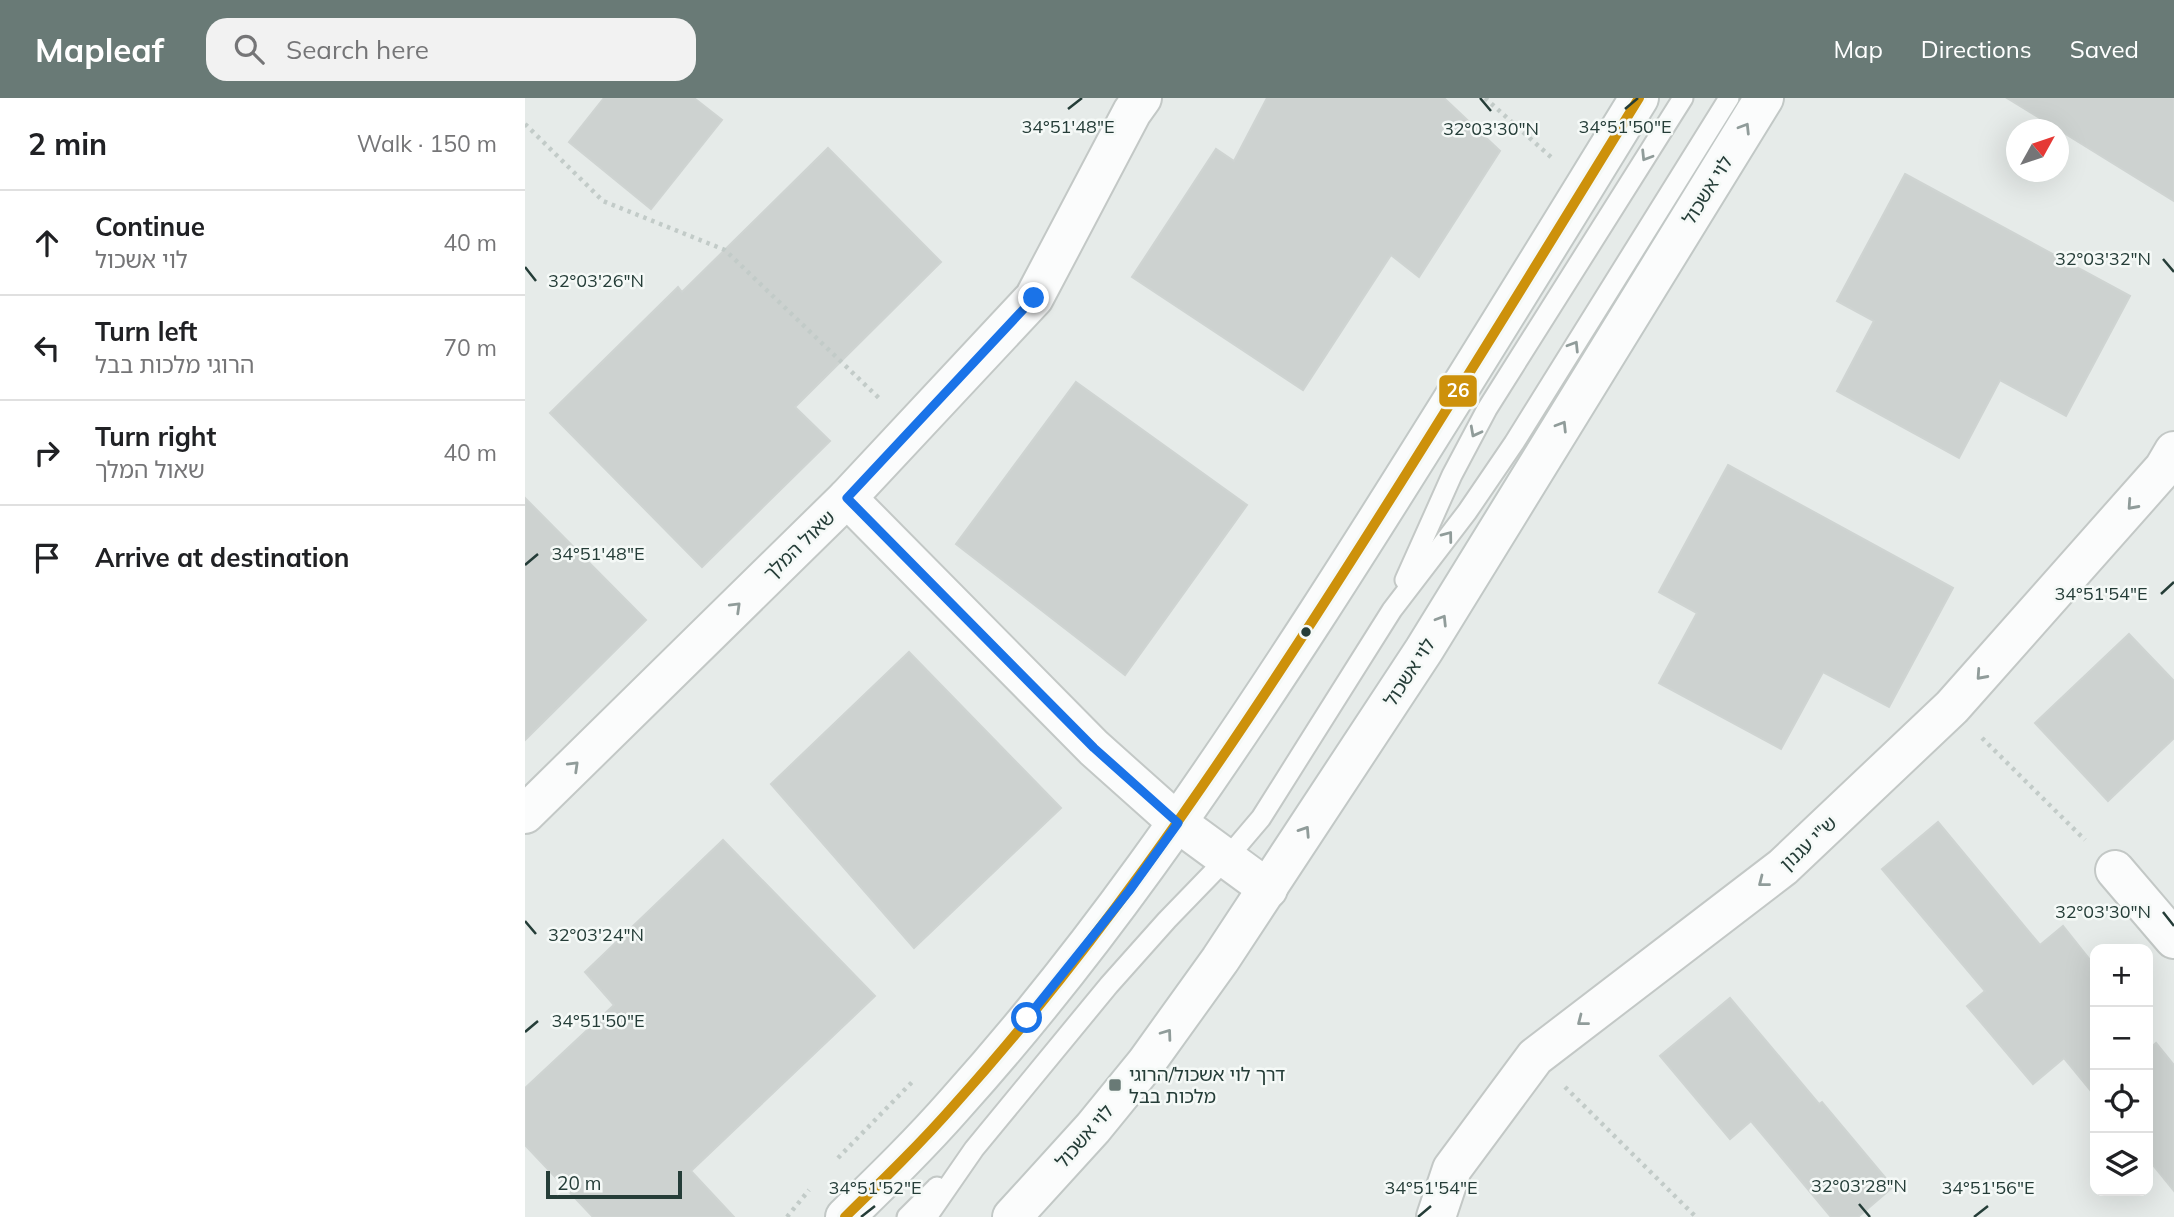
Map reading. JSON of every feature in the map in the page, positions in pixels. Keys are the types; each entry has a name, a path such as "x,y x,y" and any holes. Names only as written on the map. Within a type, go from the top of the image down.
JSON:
{"main road":[{"path":"845,1217 956,1104 1120,901 1178,823 1378,520 1639,98"},
{"name":"לוי אשכול","path":"1012,1217 1093,1128 1146,1063 1268,889 1424,650 1764,98"},
{"name":"שאול המלך","path":"525,814 847,498 1034,298 1133,103"},
{"name":"ש\"י עגנון","path":"1436,1217 1452,1169 1535,1057 1783,867 1952,707 2171,466"},
{"path":"847,498 1094,748 1178,823 1268,889"},
{"path":"2115,870 2174,939"}],"lane":[{"path":"1392,610 1452,475 1487,409 1682,98"},
{"path":"927,1217 975,1149 1138,950 1227,858 1266,810 1392,610 1467,512 1514,443 1729,98"},
{"path":"907,1217 975,1149"}],"path":[{"path":"1485,98 1556,162"},
{"path":"525,124 603,201 725,250 888,407"},
{"path":"1952,707 2115,870"},
{"path":"1535,1057 1696,1217"}],"building":[{"path":"604,98 694,98 722,120 651,209 569,142"},
{"path":"1267,98 1444,98 1500,151 1419,277 1391,255 1303,390 1132,277 1216,149 1234,161"},
{"path":"2007,98 2174,98 2174,201 2069,136 2069,119 2041,119"},
{"path":"828,148 941,262 795,407 830,441 702,567 550,413 678,287 682,292"},
{"path":"1905,174 2130,296 2066,416 2000,380 1959,458 1837,391 1874,321 1837,301"},
{"path":"1076,382 1247,505 1125,675 956,544"},
{"path":"1728,465 1953,588 1889,707 1823,672 1781,749 1659,683 1697,613 1659,592"},
{"path":"525,498 646,620 525,740"},
{"path":"2129,634 2174,681 2174,738 2108,801 2035,723"},
{"path":"909,652 1061,808 914,948 771,784"},
{"path":"1938,822 2040,945 2063,926 2090,960 2090,1090 2064,1058 2033,1084 1967,1006 1985,991 1882,869"},
{"path":"723,840 875,996 691,1171 734,1217 593,1217 525,1145 525,1088 614,1005 585,972"},
{"path":"1730,998 1893,1187 1858,1217 1831,1217 1751,1121 1730,1139 1660,1056"},
{"path":"2156,1043 2174,1065 2174,1191 2153,1165 2153,1046"}],"transit line":[{"name":"26","path":"845,1217 929,1132 1006,1046 1101,927 1190,804 1358,550 1639,98"}],"place":[{"name":"דרך לוי אשכול/הרוגי מלכות בבל","path":"1115,1085"}],"route":[{"path":"1027,1018 1129,891 1178,823 1094,748 847,498 1034,298"}]}
